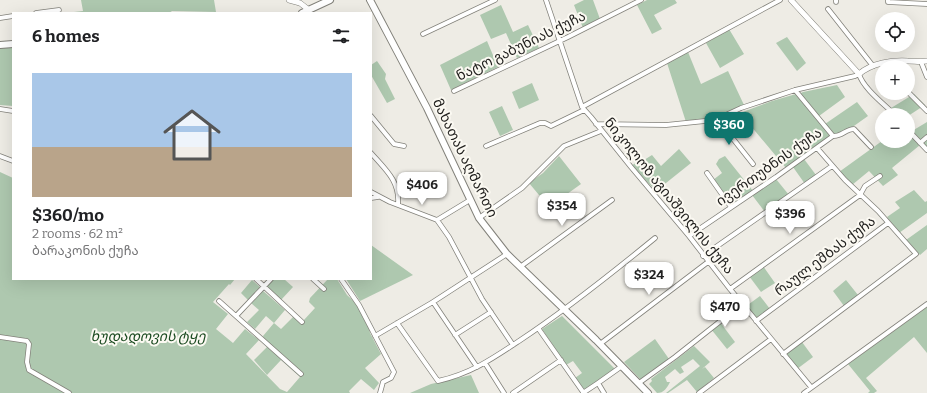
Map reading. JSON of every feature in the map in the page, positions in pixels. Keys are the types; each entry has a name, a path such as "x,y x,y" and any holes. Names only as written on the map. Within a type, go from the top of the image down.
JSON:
{"main road":[{"path":"311,11 330,0"},
{"name":"მახათას აღმართი","path":"370,0 427,108 479,218 507,254 648,393"},
{"path":"0,45 12,44"}],"street":[{"path":"289,0 300,3 311,11"},
{"path":"423,34 495,0"},
{"name":"ნიკოლოზ აგიაშვილის ქუჩა","path":"546,0 583,109 689,236 708,262 811,387"},
{"name":"ნატო გაბუნიას ქუჩა","path":"454,91 641,0"},
{"path":"486,146 540,123 545,122 551,126 780,0"},
{"path":"888,0 888,2 927,4"},
{"path":"793,1 859,74 866,85 888,108"},
{"path":"596,124 666,125 715,120 722,118 740,108 795,90 855,76 873,66 828,9"},
{"path":"44,12 59,10"},
{"path":"0,18 12,16"},
{"path":"915,61 927,61"},
{"path":"921,62 927,77"},
{"name":"ივერთუბნის ქუჩა","path":"689,236 833,136 795,90"},
{"path":"915,99 927,111"},
{"path":"0,109 12,111"},
{"path":"372,117 394,144 404,146"},
{"path":"722,118 730,135 753,164"},
{"path":"833,136 837,137 850,129 854,129 871,146"},
{"path":"479,218 522,188 564,146 601,131"},
{"path":"920,143 927,137"},
{"path":"915,138 927,150"},
{"path":"783,354 916,254 878,211 860,195 817,148"},
{"path":"372,154 392,177 398,189 398,204"},
{"path":"0,156 12,162"},
{"path":"704,256 832,166"},
{"path":"707,173 731,207"},
{"path":"730,289 860,195 865,186 880,176"},
{"path":"372,193 378,197 437,220 449,237 470,278 513,345"},
{"path":"372,198 378,197"},
{"path":"437,220 470,200"},
{"path":"520,267 612,200"},
{"name":"რაულ ეშბას ქუჩა","path":"756,321 888,223"},
{"path":"397,323 438,382 457,377 485,363 564,310 655,238"},
{"path":"375,336 507,254"},
{"path":"600,344 708,262"},
{"path":"257,280 302,322"},
{"path":"236,316 270,280"},
{"path":"314,280 324,289"},
{"path":"342,280 359,305 394,372 391,378 383,382 380,393"},
{"path":"219,301 301,374"},
{"path":"432,302 477,368"},
{"path":"638,383 679,354 742,304"},
{"path":"804,393 927,304"},
{"path":"455,335 491,312"},
{"path":"538,328 583,393 622,366"},
{"path":"0,337 27,341 29,344 27,362 29,370 69,393"},
{"path":"699,393 772,339"},
{"path":"513,393 561,360"},
{"path":"485,363 504,393"},
{"path":"598,383 604,393"}],"green space":[{"path":"81,0 214,0 216,12 74,12 83,11"},
{"path":"584,0 593,0 600,19 583,28 574,5"},
{"path":"647,0 675,0 677,3 654,15 662,29 652,34 637,5"},
{"path":"501,5 513,32 528,25 539,48 517,58 506,33 491,39 480,15"},
{"path":"729,29 744,54 720,68 706,43"},
{"path":"787,37 806,63 797,71 776,43"},
{"path":"487,41 498,67 451,90 440,65"},
{"path":"12,44 12,106 0,105 0,46"},
{"path":"688,52 701,84 728,71 744,105 716,119 686,122 667,63"},
{"path":"377,61 386,74 385,79 395,99 387,103 372,77 372,64"},
{"path":"532,83 539,100 519,109 512,92"},
{"path":"837,85 845,97 819,116 801,96 801,93 803,92"},
{"path":"796,94 830,136 786,168 740,113"},
{"path":"915,95 925,105 915,111 915,108 891,108 904,100 915,100"},
{"path":"857,102 868,116 837,138 825,124"},
{"path":"502,106 513,130 500,136 489,112"},
{"path":"927,122 927,147 915,134 915,129"},
{"path":"915,140 920,145 892,168 898,175 883,186 869,171 852,185 839,172 875,146 875,148 915,148"},
{"path":"679,149 691,163 656,191 631,166 643,158 644,160 652,155 661,166"},
{"path":"559,156 581,184 549,207 529,183 543,173"},
{"path":"725,156 753,191 731,205 713,180 722,173 716,164 719,159"},
{"path":"804,159 816,175 805,184 793,167"},
{"name":"ხუდადოვის ტყე","path":"0,172 12,178 12,280 234,280 213,302 228,314 216,329 233,343 245,329 259,340 246,354 280,389 287,392 300,377 281,360 267,375 254,360 267,347 263,336 274,323 281,329 293,317 303,321 315,308 309,302 310,298 327,280 338,280 347,295 359,306 368,322 370,333 381,354 365,368 379,383 374,390 361,379 349,391 350,393 0,393"},
{"path":"776,179 789,195 765,212 752,195"},
{"path":"914,190 925,202 927,201 927,213 899,233 887,217 900,208 895,202"},
{"path":"927,225 927,249 920,255 906,240"},
{"path":"372,246 413,275 360,301 347,280 372,280"},
{"path":"763,266 775,283 761,292 749,276"},
{"path":"252,280 260,287 248,300 241,293"},
{"path":"272,280 285,280 293,287 281,300 265,287"},
{"path":"846,280 858,295 844,306 833,291"},
{"path":"262,290 285,310 274,323 266,316 255,329 247,322 259,310 251,303"},
{"path":"760,296 770,309 756,320 745,307"},
{"path":"927,307 927,353 914,337 866,378 877,391 874,393 868,393 870,391 848,364"},
{"path":"562,316 615,369 584,390 575,378 582,373 573,361 566,365 542,329"},
{"path":"720,322 735,342 727,349 711,329"},
{"path":"655,339 669,359 641,380 624,362"},
{"path":"802,342 813,357 797,369 786,354"},
{"path":"694,346 710,362 702,369 705,367 714,378 697,392 687,380 666,393 700,366 693,359 681,367 684,372 680,374 675,369 665,377 667,382 670,382 668,386 662,392 657,393 649,384 652,381 651,379"},
{"path":"471,375 479,393 410,393 431,384"}]}
